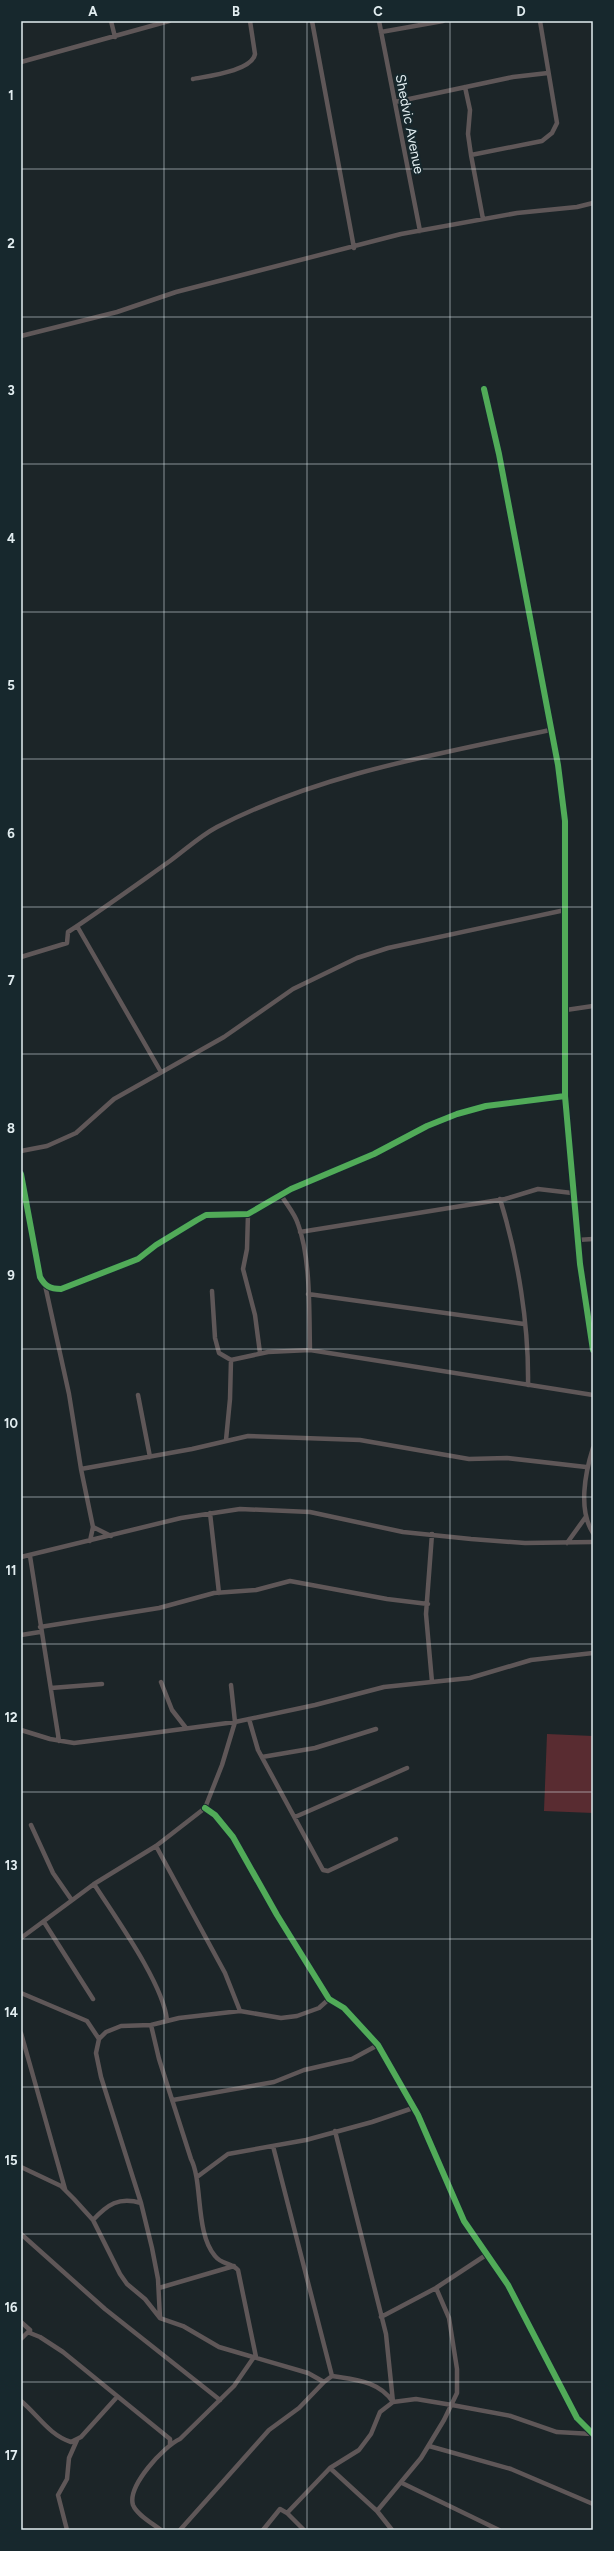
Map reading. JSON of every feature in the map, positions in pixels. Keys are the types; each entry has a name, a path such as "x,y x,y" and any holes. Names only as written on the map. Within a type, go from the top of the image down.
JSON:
{"street":[{"path":"111,21 115,37"},
{"path":"21,62 169,21"},
{"path":"193,80 237,69 250,62 255,54 250,21"},
{"path":"312,21 354,248"},
{"name":"Shedvic Avenue","path":"379,21 420,231"},
{"path":"381,32 443,21"},
{"path":"472,155 542,141 552,133 557,123 540,21"},
{"path":"395,102 513,77 548,73"},
{"path":"465,87 470,110 468,134 483,219"},
{"path":"21,336 117,312 176,292 227,278 420,231 517,213 577,207 593,203"},
{"path":"484,389 499,454 550,730 565,821 565,1096 577,1240 593,1350"},
{"path":"21,957 67,943 68,932 109,906 215,828 242,815 283,798 352,776 550,730"},
{"path":"21,1151 47,1146 76,1133 114,1099 224,1037 293,989 357,958 388,948 565,910"},
{"path":"77,926 161,1072"},
{"path":"566,1010 593,1006"},
{"path":"45,1285 52,1289 61,1289 138,1259 156,1245 206,1216 248,1214 281,1195 457,1114 486,1106 565,1096"},
{"path":"21,1174 40,1276 45,1285 69,1394 81,1469 93,1527 90,1541"},
{"path":"300,1232 500,1200 538,1189 572,1193"},
{"path":"281,1195 298,1224 300,1232 308,1294 310,1350"},
{"path":"500,1200 514,1253 524,1324 528,1362 528,1385"},
{"path":"248,1214 247,1250 243,1269 255,1315 260,1353"},
{"path":"577,1240 593,1239"},
{"path":"212,1291 215,1338 219,1353 231,1360 260,1353 310,1350 593,1394"},
{"path":"308,1294 524,1324"},
{"path":"226,1440 230,1399 231,1360"},
{"path":"138,1395 150,1457"},
{"path":"81,1469 90,1466 150,1457 248,1436 337,1438 367,1441 469,1459 507,1458 586,1467"},
{"path":"593,1448 586,1467 585,1518 593,1533"},
{"path":"21,1557 181,1518 240,1509 293,1510 403,1532 484,1540 566,1543 593,1542"},
{"path":"210,1513 219,1593"},
{"path":"566,1543 585,1518"},
{"path":"93,1527 111,1536"},
{"path":"432,1534 426,1622 432,1682"},
{"path":"30,1556 40,1629 59,1741"},
{"path":"21,1635 40,1629 159,1608 219,1593 256,1590 290,1580 387,1599 428,1604"},
{"path":"21,1730 59,1741 74,1743 235,1722 315,1705 384,1687 483,1675 531,1660 593,1653"},
{"path":"161,1682 172,1710 186,1728"},
{"path":"51,1688 102,1684"},
{"path":"21,1938 44,1922 71,1899 156,1846 205,1808 222,1766 235,1722 231,1685"},
{"path":"249,1719 262,1757 324,1870 328,1871 396,1839"},
{"path":"262,1757 315,1748 376,1729"},
{"path":"295,1817 407,1768"},
{"path":"205,1808 215,1815 233,1837 277,1915 328,1999 344,2008 378,2045 413,2108 464,2221 508,2285 577,2418 593,2434"},
{"path":"31,1825 53,1873 71,1899"},
{"path":"156,1846 225,1973 240,2011"},
{"path":"94,1884 155,1984 166,2006 168,2020"},
{"path":"44,1922 93,1999"},
{"path":"21,1993 87,2021 99,2039"},
{"path":"160,2318 159,2288 141,2203 101,2077 96,2053 99,2039 106,2032 121,2026 151,2025 168,2020 240,2011 281,2018 297,2016 319,2008 328,1999"},
{"path":"151,2025 159,2059 197,2177 198,2200 206,2235 214,2256 221,2262 234,2266 242,2278 255,2357 234,2386 180,2439 170,2444 134,2487 132,2496 133,2505 137,2512 161,2530"},
{"path":"21,2033 66,2190"},
{"path":"173,2100 274,2082 304,2070 352,2059 378,2045"},
{"path":"197,2177 228,2154 273,2146 372,2122 413,2108"},
{"path":"335,2131 390,2355 393,2402"},
{"path":"273,2146 332,2376"},
{"path":"21,2166 66,2190 92,2220 120,2274 127,2284 145,2299 160,2318 183,2326 200,2338 219,2347 308,2373 324,2382"},
{"path":"92,2220 105,2207 115,2203 128,2199 141,2203"},
{"path":"21,2234 105,2309 220,2400"},
{"path":"381,2316 436,2288 486,2255"},
{"path":"159,2288 234,2266"},
{"path":"377,2511 402,2483 429,2446 452,2405 456,2393 457,2369 449,2318 436,2288"},
{"path":"21,2322 30,2330 30,2333 40,2337 63,2352 170,2440 170,2444"},
{"path":"21,2339 30,2330"},
{"path":"180,2530 269,2430 299,2408 324,2382 332,2376 373,2385 386,2391 393,2402"},
{"path":"21,2401 36,2414 50,2431 62,2439 71,2442 77,2439 117,2397"},
{"path":"288,2513 330,2468 359,2450 371,2434 380,2412 393,2402 416,2399 511,2416 557,2432 593,2434"},
{"path":"67,2530 58,2494 67,2479 69,2458 77,2439"},
{"path":"429,2446 511,2468 593,2504"},
{"path":"330,2468 377,2511 392,2530"},
{"path":"402,2483 499,2530"},
{"path":"262,2530 280,2509 288,2513 304,2530"}],"shaded area":[{"path":"547,1734 593,1736 593,1813 544,1811"}],"cycle path":[{"path":"484,389 499,454 558,765 565,821 565,1096 580,1264 593,1350"},
{"path":"21,1174 40,1277 48,1286 61,1289 138,1259 156,1245 206,1215 248,1214 291,1189 374,1154 427,1126 457,1114 486,1106 565,1096"},
{"path":"205,1808 215,1815 233,1837 277,1915 329,1999 344,2008 378,2045 418,2115 464,2221 508,2285 577,2418 593,2434"}]}
